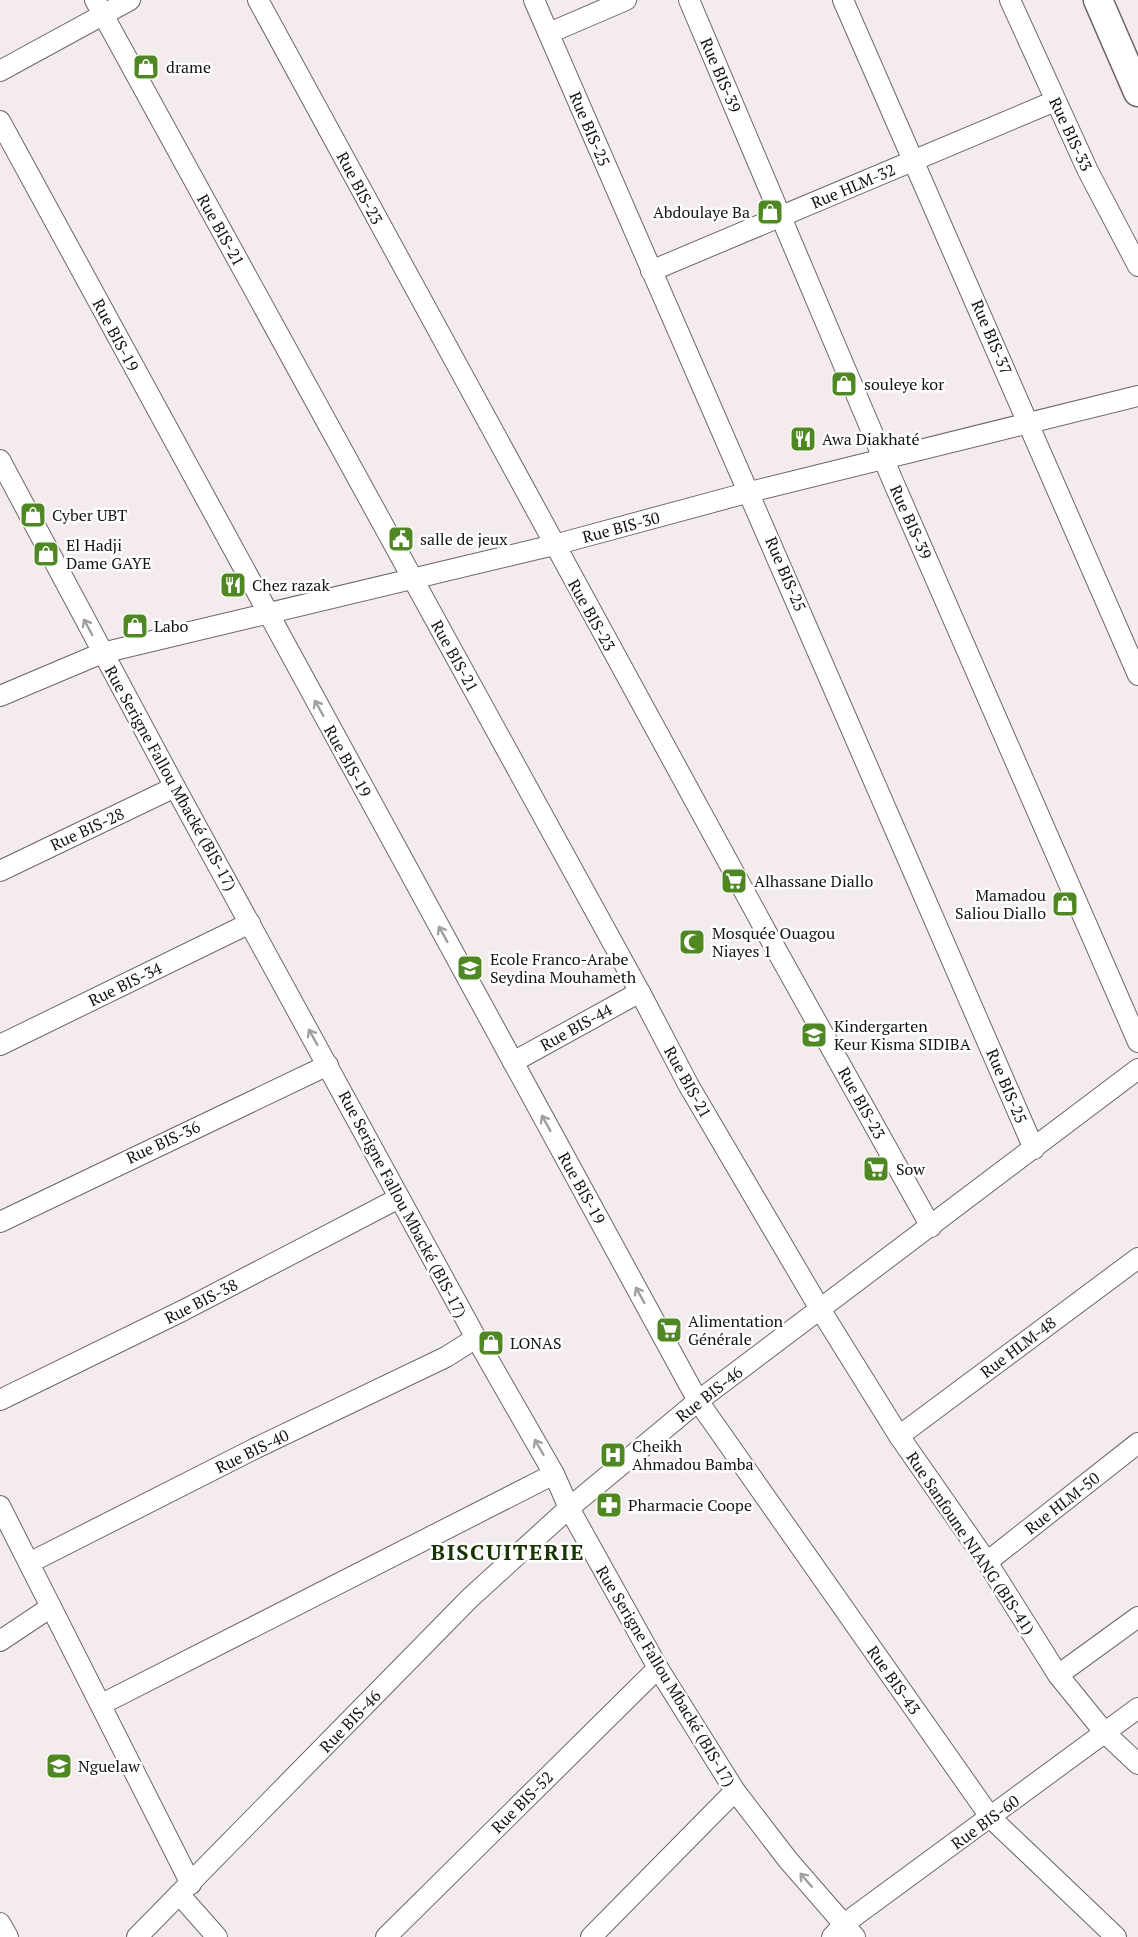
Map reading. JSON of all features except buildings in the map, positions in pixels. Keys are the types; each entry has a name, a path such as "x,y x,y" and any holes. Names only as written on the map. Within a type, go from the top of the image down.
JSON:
{"street":[{"path":"0,71 99,7 130,0"},
{"name":"Rue BIS-23","path":"258,0 554,545 931,1227"},
{"name":"Rue BIS-25","path":"534,0 1034,1149"},
{"path":"549,33 626,0"},
{"name":"Rue BIS-39","path":"689,0 884,461 1138,1042"},
{"name":"Rue BIS-37","path":"843,0 915,160 1138,675"},
{"name":"Rue BIS-33","path":"1010,0 1088,171 1138,266"},
{"path":"1098,0 1138,93"},
{"name":"Rue BIS-21","path":"99,7 640,992 688,1086 820,1309"},
{"name":"Rue HLM-32","path":"651,271 1055,101"},
{"name":"Rue BIS-19","path":"0,121 698,1401"},
{"name":"Rue BIS-30","path":"0,696 102,653 554,545 750,492 884,461 1138,396"},
{"name":"Rue Serigne Fallou Mbacké (BIS-17)","path":"0,460 102,653 476,1338 555,1474 569,1508 658,1668 735,1791 844,1933"},
{"name":"Rue BIS-28","path":"0,871 175,787"},
{"name":"Rue BIS-34","path":"0,1045 250,923"},
{"name":"Rue BIS-44","path":"513,1062 640,992"},
{"name":"Rue BIS-36","path":"0,1222 328,1065"},
{"name":"Rue BIS-46","path":"137,1937 470,1598 569,1508 698,1401 1138,1069"},
{"name":"Rue BIS-38","path":"0,1400 184,1310 399,1198"},
{"name":"Rue HLM-48","path":"899,1436 1138,1258"},
{"name":"Rue Sanfoune NIANG (BIS-41)","path":"820,1309 899,1436 987,1562 1058,1675 1105,1733 1138,1764"},
{"name":"Rue BIS-40","path":"29,1563 446,1357 476,1338"},
{"name":"Rue BIS-43","path":"698,1401 991,1818 1116,1937"},
{"name":"Rue HLM-50","path":"987,1562 1138,1443"},
{"path":"102,1704 555,1474"},
{"path":"0,1506 102,1704 185,1889 217,1937"},
{"path":"0,1641 51,1607"},
{"path":"1058,1675 1138,1617"},
{"name":"Rue BIS-52","path":"386,1937 658,1668"},
{"name":"Rue BIS-60","path":"844,1933 991,1818 1138,1708"},
{"path":"591,1937 735,1791"},
{"path":"0,1923 8,1937"}],"place":[{"name":"drame","path":"146,67"},
{"name":"Abdoulaye Ba","path":"770,212"},
{"name":"souleye kor","path":"844,384"},
{"name":"Awa Diakhaté","path":"803,439"},
{"name":"Cyber UBT","path":"33,515"},
{"name":"salle de jeux","path":"401,539"},
{"name":"El Hadji Dame GAYE","path":"46,554"},
{"name":"Chez razak","path":"233,585"},
{"name":"Labo","path":"135,626"},
{"name":"Alhassane Diallo","path":"734,881"},
{"name":"Mamadou Saliou Diallo","path":"1065,904"},
{"name":"Mosquée Ouagou Niayes 1","path":"692,942"},
{"name":"Ecole Franco-Arabe Seydina Mouhameth","path":"470,968"},
{"name":"Kindergarten Keur Kisma SIDIBA","path":"814,1035"},
{"name":"Sow","path":"876,1169"},
{"name":"Alimentation Générale","path":"669,1330"},
{"name":"LONAS","path":"491,1343"},
{"name":"Cheikh Ahmadou Bamba","path":"613,1455"},
{"name":"Pharmacie Coope","path":"609,1505"},
{"name":"Nguelaw","path":"59,1766"}],"district":[{"name":"BISCUITERIE","path":"508,1552"}]}
